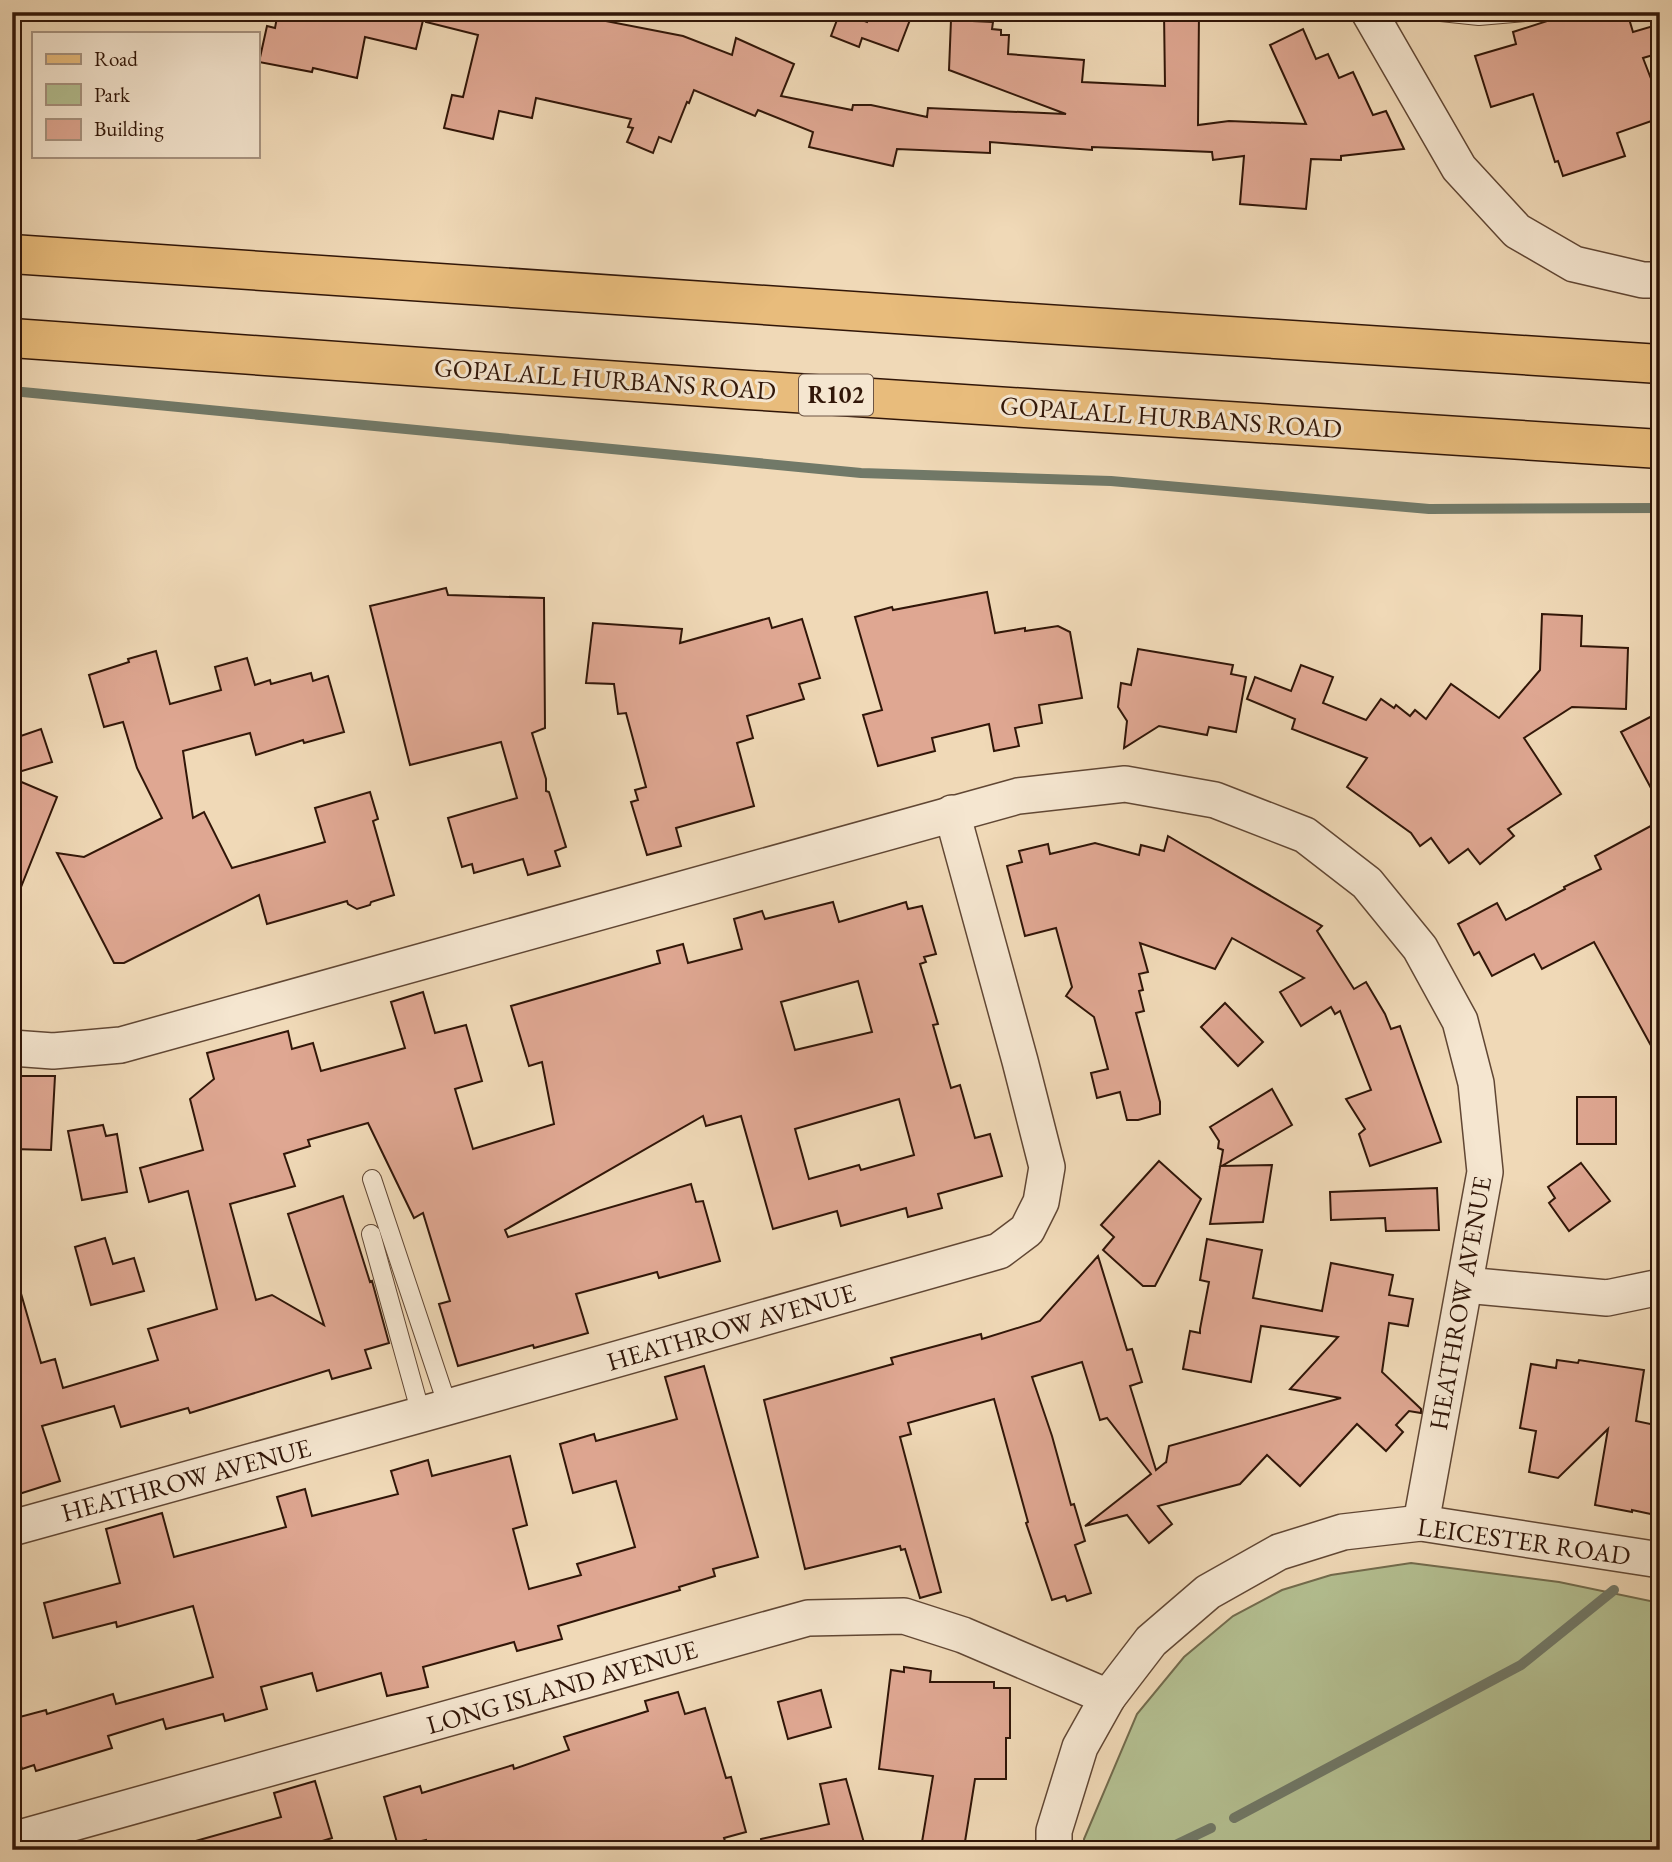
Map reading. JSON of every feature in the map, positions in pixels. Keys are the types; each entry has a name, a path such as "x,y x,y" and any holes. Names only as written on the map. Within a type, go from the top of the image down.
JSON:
{"main road":[{"path":"12,254 1660,364"},
{"name":"GOPALALL HURBANS ROAD","path":"12,338 748,390 1660,449"}],"street":[{"path":"1379,13 1459,168 1517,231 1574,264 1643,280 1660,280"},
{"name":"HEATHROW AVENUE","path":"12,1048 53,1051 121,1045 1018,796 1125,784 1215,800 1304,835 1367,883 1420,948 1460,1021 1476,1083 1485,1172 1421,1523"},
{"name":"HEATHROW AVENUE","path":"12,1528 999,1251 1027,1230 1041,1202 1047,1167 952,813"},
{"path":"1465,1285 1607,1298 1660,1287"},
{"name":"LEICESTER ROAD","path":"1054,1850 1054,1830 1080,1747 1108,1697 1151,1641 1208,1592 1279,1552 1343,1532 1421,1523 1660,1560"},
{"name":"LONG ISLAND AVENUE","path":"12,1840 808,1618 904,1616 963,1635 1108,1697"}],"lane":[{"path":"1441,12 1479,16 1525,12"},
{"path":"372,1179 434,1411"},
{"path":"371,1234 434,1411"}],"green space":[{"path":"1411,1563 1559,1582 1660,1603 1660,1850 1084,1850 1084,1839 1137,1714 1184,1657 1233,1616 1282,1590 1331,1575"}],"building":[{"path":"278,12 425,12 416,49 365,37 357,78 313,68 312,72 259,62 267,26 275,28"},
{"path":"427,12 586,12 585,17 683,36 732,55 736,38 794,64 781,96 852,110 853,105 871,105 927,117 928,108 1066,114 949,70 951,20 993,22 992,29 1001,30 1001,35 1009,35 1008,54 1084,60 1082,82 1165,86 1164,12 1199,12 1198,125 1229,121 1306,124 1270,45 1303,29 1316,59 1328,54 1339,78 1353,72 1373,115 1386,111 1404,149 1341,156 1341,160 1311,159 1306,209 1240,204 1244,156 1213,160 1212,152 1092,147 1092,150 990,142 990,153 897,149 893,166 809,147 813,132 758,110 755,116 694,90 671,142 659,137 653,153 627,142 633,128 628,127 631,119 536,98 532,118 499,111 493,139 444,128 452,95 463,97 478,35 426,22"},
{"path":"840,12 867,22 870,12 913,12 898,51 862,38 859,47 831,36"},
{"path":"1575,12 1627,12 1633,32 1660,24 1660,53 1643,58 1660,102 1660,118 1617,133 1625,156 1563,176 1558,161 1555,162 1533,94 1491,107 1475,56 1516,44 1513,32"},
{"path":"446,588 448,595 544,598 545,728 532,733 546,779 546,791 549,792 566,847 555,851 560,866 528,875 523,859 474,873 472,864 462,867 448,818 517,798 501,742 410,765 370,606"},
{"path":"987,592 995,633 1058,626 1070,632 1082,698 1039,705 1042,723 1015,728 1019,746 994,751 989,724 932,738 935,751 878,766 863,715 882,710 855,617 892,607 893,610"},
{"path":"1542,614 1582,616 1581,646 1628,648 1626,709 1572,707 1524,738 1561,794 1508,829 1514,836 1480,864 1468,849 1449,863 1431,838 1420,846 1411,833 1347,787 1367,758 1292,729 1295,719 1247,699 1255,677 1291,691 1301,665 1333,677 1323,703 1366,720 1381,699 1394,708 1396,705 1410,716 1415,710 1426,719 1451,684 1499,718 1540,670"},
{"path":"769,618 772,628 802,619 820,678 799,684 804,699 747,716 753,738 737,743 754,806 676,828 681,846 647,855 631,802 638,800 635,790 646,787 626,713 618,714 614,684 586,683 593,623 682,629 680,643"},
{"path":"1138,649 1233,665 1231,674 1246,677 1236,732 1209,727 1207,735 1159,726 1124,748 1127,721 1118,707 1121,683 1131,685"},
{"path":"156,651 170,704 221,690 215,667 247,658 255,685 270,680 271,684 311,673 313,681 328,676 344,732 304,743 303,740 256,755 250,733 183,751 193,818 204,812 232,868 325,842 315,808 370,792 378,819 373,821 394,895 357,909 347,901 267,924 259,895 124,963 114,963 57,853 84,857 162,818 137,768 123,722 104,727 89,675"},
{"path":"1660,712 1660,805 1621,732"},
{"path":"41,729 52,762 12,774 12,739"},
{"path":"12,778 57,797 13,907 12,907"},
{"path":"1660,821 1660,1062 1594,942 1542,969 1534,954 1492,976 1479,952 1474,955 1458,924 1497,903 1506,920 1601,869 1595,856"},
{"path":"1168,836 1322,926 1317,931 1354,989 1366,982 1391,1029 1400,1026 1441,1142 1370,1166 1359,1134 1365,1129 1346,1099 1371,1090 1340,1011 1335,1014 1331,1007 1301,1026 1280,992 1304,978 1232,938 1215,969 1140,943 1148,972 1139,974 1143,990 1139,991 1144,1011 1136,1013 1160,1102 1160,1114 1127,1120 1120,1092 1097,1098 1091,1073 1108,1069 1094,1017 1066,996 1072,987 1056,928 1025,936 1007,866 1022,862 1019,851 1048,844 1050,854 1095,843 1139,855 1141,845 1164,851"},
{"path":"833,902 839,922 906,902 908,909 922,906 936,954 924,957 926,962 920,964 938,1024 933,1025 951,1088 960,1085 975,1138 990,1134 1002,1176 938,1194 942,1208 908,1217 906,1208 841,1226 837,1211 773,1229 741,1116 706,1126 703,1116 505,1230 508,1237 691,1184 696,1202 703,1201 720,1261 659,1278 657,1272 576,1294 588,1333 458,1366 439,1304 450,1301 423,1213 414,1218 368,1123 308,1140 310,1146 284,1154 295,1186 230,1204 256,1300 272,1295 324,1325 288,1214 343,1196 370,1282 372,1281 389,1343 365,1350 371,1368 332,1379 329,1370 190,1413 188,1408 121,1427 114,1406 42,1426 60,1481 19,1494 12,1473 12,1291 20,1290 41,1363 55,1359 63,1388 158,1360 148,1329 217,1309 188,1191 149,1202 140,1168 203,1150 190,1099 214,1079 207,1053 288,1031 292,1049 313,1043 321,1071 405,1048 391,1002 423,992 435,1033 466,1025 482,1081 455,1089 473,1149 554,1124 542,1062 529,1066 511,1006 660,963 657,951 683,944 688,963 742,949 734,919 762,911 765,919","holes":["858,981 872,1032 795,1050 781,1002","899,1099 914,1155 861,1170 859,1165 809,1179 795,1129"]},
{"path":"1225,1003 1263,1042 1238,1066 1201,1027"},
{"path":"12,1076 55,1076 51,1150 12,1149"},
{"path":"1272,1089 1292,1125 1222,1166 1272,1165 1263,1222 1210,1224 1223,1150 1218,1148 1219,1141 1210,1127"},
{"path":"1577,1097 1616,1097 1616,1144 1577,1144"},
{"path":"103,1125 106,1136 117,1134 127,1192 82,1200 68,1131"},
{"path":"1159,1161 1201,1199 1155,1286 1143,1286 1103,1250 1114,1237 1101,1225"},
{"path":"1581,1163 1610,1201 1569,1231 1549,1203 1555,1198 1548,1187"},
{"path":"1437,1188 1439,1230 1386,1231 1385,1218 1331,1220 1330,1192"},
{"path":"105,1238 113,1264 134,1258 144,1291 91,1305 75,1247"},
{"path":"1207,1239 1262,1250 1253,1298 1322,1311 1331,1263 1393,1275 1389,1295 1413,1299 1408,1326 1389,1323 1382,1372 1421,1409 1421,1413 1409,1411 1396,1425 1403,1432 1386,1451 1357,1424 1300,1486 1267,1455 1240,1484 1158,1506 1172,1524 1149,1543 1127,1515 1085,1526 1151,1474 1107,1418 1100,1420 1082,1362 1032,1377 1071,1505 1074,1504 1085,1541 1075,1545 1091,1593 1067,1601 1065,1596 1052,1600 1026,1523 1028,1522 994,1399 908,1423 911,1434 900,1437 941,1592 920,1598 905,1549 901,1550 900,1546 805,1569 764,1400 893,1364 891,1358 981,1334 982,1339 1040,1321 1098,1256 1127,1350 1132,1349 1142,1382 1130,1386 1156,1470 1166,1463 1169,1446 1341,1398 1290,1389 1338,1337 1261,1326 1251,1382 1183,1369 1190,1331 1200,1333 1209,1282 1200,1280"},
{"path":"1557,1360 1578,1363 1579,1360 1644,1370 1636,1421 1660,1426 1660,1516 1595,1505 1608,1429 1558,1478 1529,1472 1536,1431 1520,1428 1531,1364 1556,1368"},
{"path":"704,1366 758,1557 713,1569 715,1576 679,1587 680,1590 558,1626 562,1639 517,1651 514,1642 423,1667 428,1687 387,1696 381,1673 317,1691 312,1673 261,1687 267,1709 225,1721 223,1714 166,1729 163,1719 108,1736 112,1748 36,1771 34,1765 22,1769 12,1738 12,1719 46,1710 47,1714 113,1694 116,1704 213,1677 193,1606 117,1627 116,1622 53,1638 44,1603 120,1583 106,1529 162,1513 174,1557 286,1527 277,1497 305,1489 312,1516 398,1494 391,1471 428,1460 432,1476 510,1456 527,1525 513,1529 529,1589 581,1575 577,1564 635,1547 616,1481 573,1493 560,1444 594,1434 596,1441 677,1419 665,1377"},
{"path":"904,1667 931,1671 930,1682 994,1682 994,1688 1010,1688 1010,1738 1006,1738 1006,1779 975,1779 964,1848 922,1842 933,1776 879,1769 891,1670 904,1672"},
{"path":"821,1690 831,1727 788,1739 778,1702"},
{"path":"678,1692 685,1714 705,1708 726,1778 731,1777 746,1832 694,1850 427,1850 426,1840 398,1846 384,1797 420,1786 422,1793 513,1765 514,1769 569,1750 564,1737 648,1711 645,1701"},
{"path":"846,1779 866,1850 762,1850 761,1839 829,1824 820,1784"},
{"path":"315,1781 332,1838 293,1850 193,1850 192,1842 281,1817 274,1793"}],"waterway":[{"path":"12,391 861,473 1111,481 1429,509 1660,508"},
{"path":"1234,1818 1521,1665 1614,1590"},
{"path":"1165,1850 1211,1828"}]}
